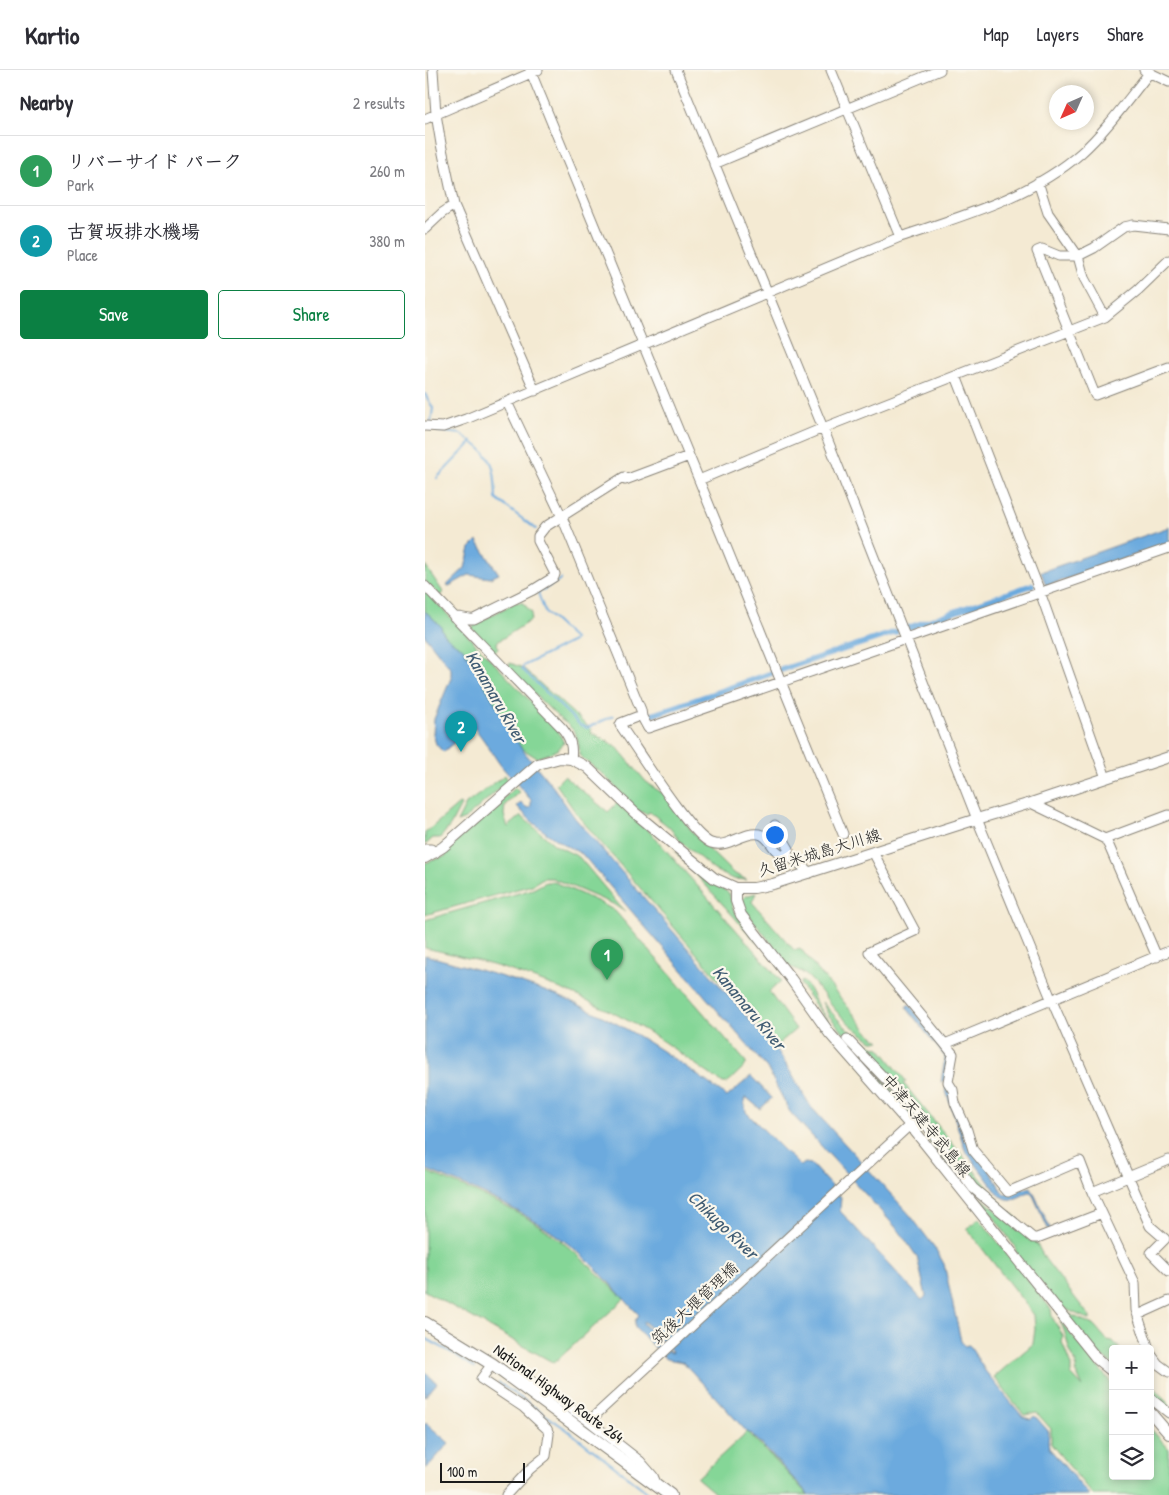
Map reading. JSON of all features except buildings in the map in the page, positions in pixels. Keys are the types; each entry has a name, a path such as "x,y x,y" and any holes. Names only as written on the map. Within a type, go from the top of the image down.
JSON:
{"highway":[{"name":"National Highway Route 264","path":"425,1323 507,1374 670,1495"}],"main road":[{"name":"久留米城島大川線","path":"571,759 587,768 635,813 714,878 736,888 754,888 810,873 977,819 1031,804 1169,757"},
{"path":"425,858 430,851 538,764 560,758 571,759"},
{"name":"中津天建寺武島線","path":"736,888 736,902 741,915 791,979 830,1034 1097,1359 1109,1369"},
{"path":"1154,1417 1169,1434"}],"street":[{"path":"433,70 436,114 454,205 535,391"},
{"path":"676,70 823,428 977,819 1052,1001 1150,1226 1165,1239 1151,1253 1169,1271"},
{"path":"831,70 900,237"},
{"path":"714,164 940,70"},
{"path":"425,119 533,71 843,834"},
{"path":"425,426 447,426 535,391 900,237 966,215 1015,195 1061,168 1081,152 1147,71 1169,82"},
{"path":"1038,182 1048,213 1078,256 1084,278 1105,317"},
{"path":"425,229 454,205"},
{"path":"1169,230 1133,225 1124,226 1094,248 1078,256 1059,256 1042,249 1037,251 1095,395 1169,367"},
{"path":"699,480 823,428 1105,317 1138,290 1169,260"},
{"path":"956,376 1040,592 1106,778"},
{"path":"507,402 562,516 648,728 1169,548"},
{"path":"454,617 459,616 474,620 533,590 554,577 555,574 538,540 538,536 545,528 624,477 625,480 689,456"},
{"path":"425,586 562,728 571,743 571,759"},
{"path":"642,717 639,716 620,725 683,816 701,836 716,845 752,834 760,834 768,839 778,852 786,855 810,873"},
{"path":"1031,804 1105,839 1157,957"},
{"path":"1105,839 1169,815"},
{"path":"775,825 789,849 786,855"},
{"path":"873,852 915,931 869,952 953,1054 948,1082 953,1090 955,1103 967,1130 973,1150 1008,1192 1081,1161 1092,1192 1135,1283 1135,1300 1138,1315 1148,1345"},
{"path":"945,1044 1169,951"},
{"path":"847,1039 916,1111 973,1188 1033,1238 1103,1213"},
{"name":"筑後大堰管理橋","path":"590,1420 908,1127"},
{"path":"1092,1192 1169,1160"},
{"path":"1138,1315 1169,1301"},
{"path":"1154,1358 1169,1372"},
{"path":"492,1364 481,1379 523,1407 547,1429 549,1434 547,1456 530,1469 512,1494"},
{"path":"507,1374 519,1376 531,1382 590,1420 640,1461 653,1476 656,1483"},
{"path":"1154,1401 1169,1413"}],"green space":[{"path":"425,565 443,592 440,596 425,581"},
{"path":"425,591 557,729 564,743 559,749 537,758 521,748 463,649 446,637 441,626 425,611"},
{"path":"516,602 523,603 532,613 531,620 497,642 498,649 494,652 472,630 474,625"},
{"path":"510,663 523,668 591,729 591,733 616,746 648,784 664,794 698,839 733,873 747,880 733,879 714,870 681,842 669,827 650,812 646,814 637,810 604,775 580,756 576,734 508,668"},
{"path":"505,775 508,781 465,819 457,822 466,804"},
{"path":"564,776 608,812 617,803 650,832 781,981 769,992 796,1029 776,1046 578,816 556,784"},
{"path":"515,788 519,792 505,805 504,815 508,827 521,816 555,845 579,857 625,912 613,904 552,878 543,878 532,885 425,915 425,863 446,856 444,852"},
{"path":"459,804 461,805 450,826 440,838 433,838 425,845 425,833"},
{"path":"674,850 704,877 729,893 733,909 761,947"},
{"path":"546,882 554,882 615,911 746,1062 746,1065 727,1083 723,1083 653,1035 591,1002 510,970 425,948 425,920 533,889"},
{"path":"756,893 752,902 794,950 800,948 869,1033 880,1041 872,1041 852,1026 835,1010 806,975 790,967 744,909 742,902 745,896"},
{"path":"802,981 810,990 824,1016 843,1037 837,1036 800,984"},
{"path":"822,1002 856,1036 872,1046 880,1048 906,1081 904,1084 1004,1207 1018,1219 1022,1226 977,1188 888,1077 829,1016"},
{"path":"848,1044 887,1083 944,1150 1006,1241 946,1165 923,1132 845,1046"},
{"path":"425,1171 502,1205 546,1230 577,1254 624,1299 554,1363 425,1291"},
{"path":"979,1196 1037,1244 1045,1259 1090,1317 1090,1320 1057,1305 1017,1255 1015,1247"},
{"path":"979,1218 1051,1309 1052,1317 1063,1336 1062,1342 1071,1366 1071,1374 1083,1387 1076,1372 1077,1368 1060,1321 1109,1380 1109,1480 1154,1480 1154,1432 1169,1449 1169,1495 1093,1495 1051,1444 1051,1429 1037,1413 1024,1415 994,1377 1033,1344 1034,1315 967,1229"},
{"path":"1062,1311 1094,1325 1107,1340 1113,1341 1116,1345 1109,1345 1109,1362 1099,1354"},
{"path":"1154,1388 1169,1405 1169,1411 1154,1400"},
{"path":"747,1432 808,1495 717,1495 697,1478"}],"water":[{"path":"1169,527 1169,543 1046,586 1041,572"},
{"path":"477,541 499,574 490,578 469,575 449,586 447,585 465,568 470,548"},
{"name":"Chikugo River","path":"425,611 441,626 446,636 463,648 521,748 554,788 575,818 781,1056 811,1107 910,1215 935,1248 944,1264 961,1341 965,1346 969,1345 986,1372 1023,1417 1030,1419 1035,1416 1049,1432 1049,1448 1089,1495 809,1495 752,1434 747,1432 683,1362 666,1359 635,1327 635,1321 639,1315 598,1271 572,1247 520,1212 464,1185 425,1169 425,955 529,986 585,1008 648,1042 727,1097 751,1076 772,1098 760,1109 746,1097 744,1100 746,1112 800,1166 805,1163 811,1164 841,1197 840,1211 922,1300 926,1296 917,1257 900,1232 790,1112 767,1068 582,854 547,833 531,821 517,806 521,803 529,808 531,800 502,767 472,726 462,719 456,724 463,735 443,752 436,744 433,734 434,719 451,678 451,669 425,636","holes":["644,1321 673,1353 669,1352 643,1323"]},
{"path":"909,1004 950,1057 945,1080 941,1082 945,1057 906,1007"},
{"path":"948,1086 964,1129 1004,1194 1031,1187 1051,1230 1049,1231 1032,1193 1029,1192 1014,1199 1003,1198 965,1150 945,1088"},
{"path":"425,1372 437,1383 425,1397"},
{"path":"425,1424 449,1443 426,1469"}],"waterway":[{"path":"425,394 433,408 431,422"},
{"path":"437,431 461,434 472,442"},
{"path":"437,478 472,442 486,454 493,466 496,499 536,529"},
{"path":"561,579 538,593 545,612 575,640 523,666 522,669 580,725 587,728 613,716"},
{"path":"908,628 1032,585"},
{"path":"781,670 896,632"},
{"path":"652,715 772,673"},
{"path":"425,1338 475,1368"},
{"path":"499,1383 566,1429 651,1495"}],"place":[{"name":"古賀坂排水機場","path":"461,752"},
{"name":"リバーサイド パーク","path":"607,980"}],"water label":[{"name":"Kanamaru River","path":"496,697"},
{"name":"Kanamaru River","path":"749,1008"}]}
